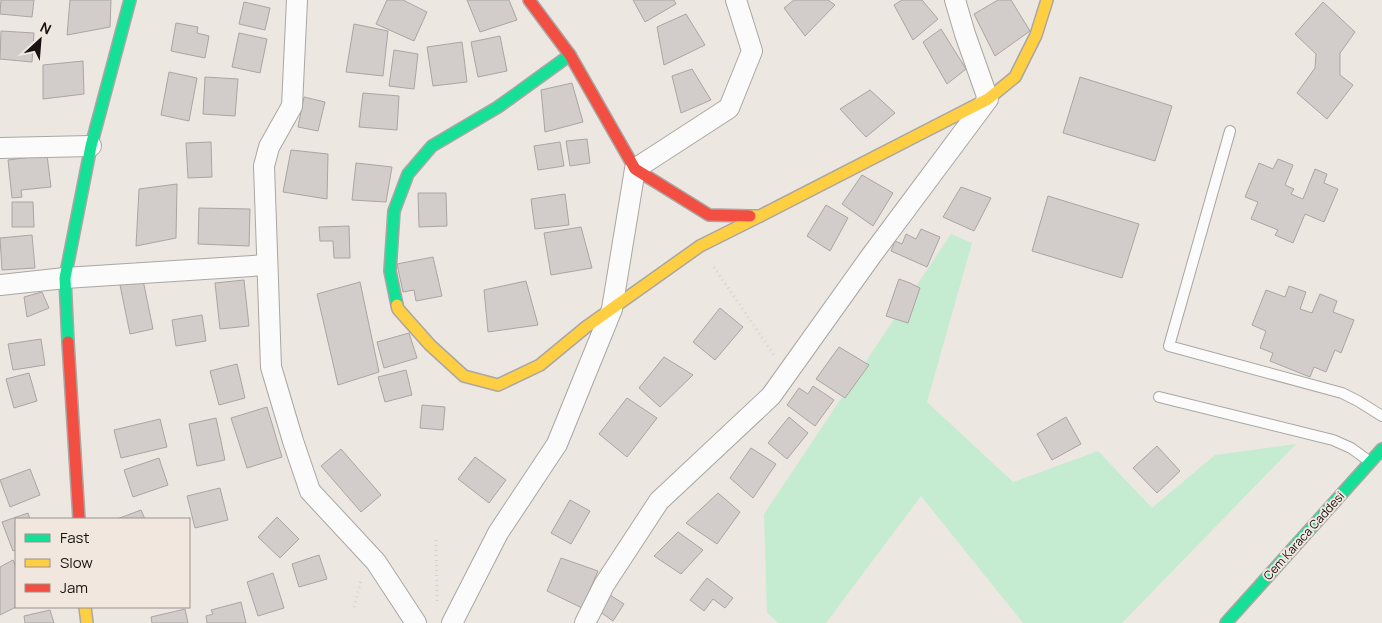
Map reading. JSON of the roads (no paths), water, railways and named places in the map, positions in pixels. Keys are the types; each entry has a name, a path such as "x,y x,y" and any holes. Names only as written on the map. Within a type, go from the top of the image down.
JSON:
{"street":[{"path":"79,518 65,278 91,146 130,0"},
{"path":"296,0 292,106 269,147 264,166 271,367 310,491 376,562 416,623"},
{"path":"529,0 570,55 635,169 709,215 760,216"},
{"path":"452,623 498,533 557,444 612,309 635,169 729,108 752,51 736,0"},
{"path":"954,0 988,99"},
{"path":"570,55 498,107 432,146 408,174 394,211 390,271 398,309 430,345 464,376 498,385 540,365 586,327 700,246 988,99 1015,77 1036,35 1047,0"},
{"path":"585,623 604,585 659,501 771,396 871,256 988,99"},
{"path":"0,148 91,146"},
{"path":"0,285 65,278 267,264"},
{"name":"Cem Karaca Caddesi","path":"1234,620 1382,449"},
{"path":"86,608 87,623"}],"lane":[{"path":"1230,131 1169,346 1342,393 1382,416"},
{"path":"1159,398 1333,440 1351,448 1370,462"}]}
